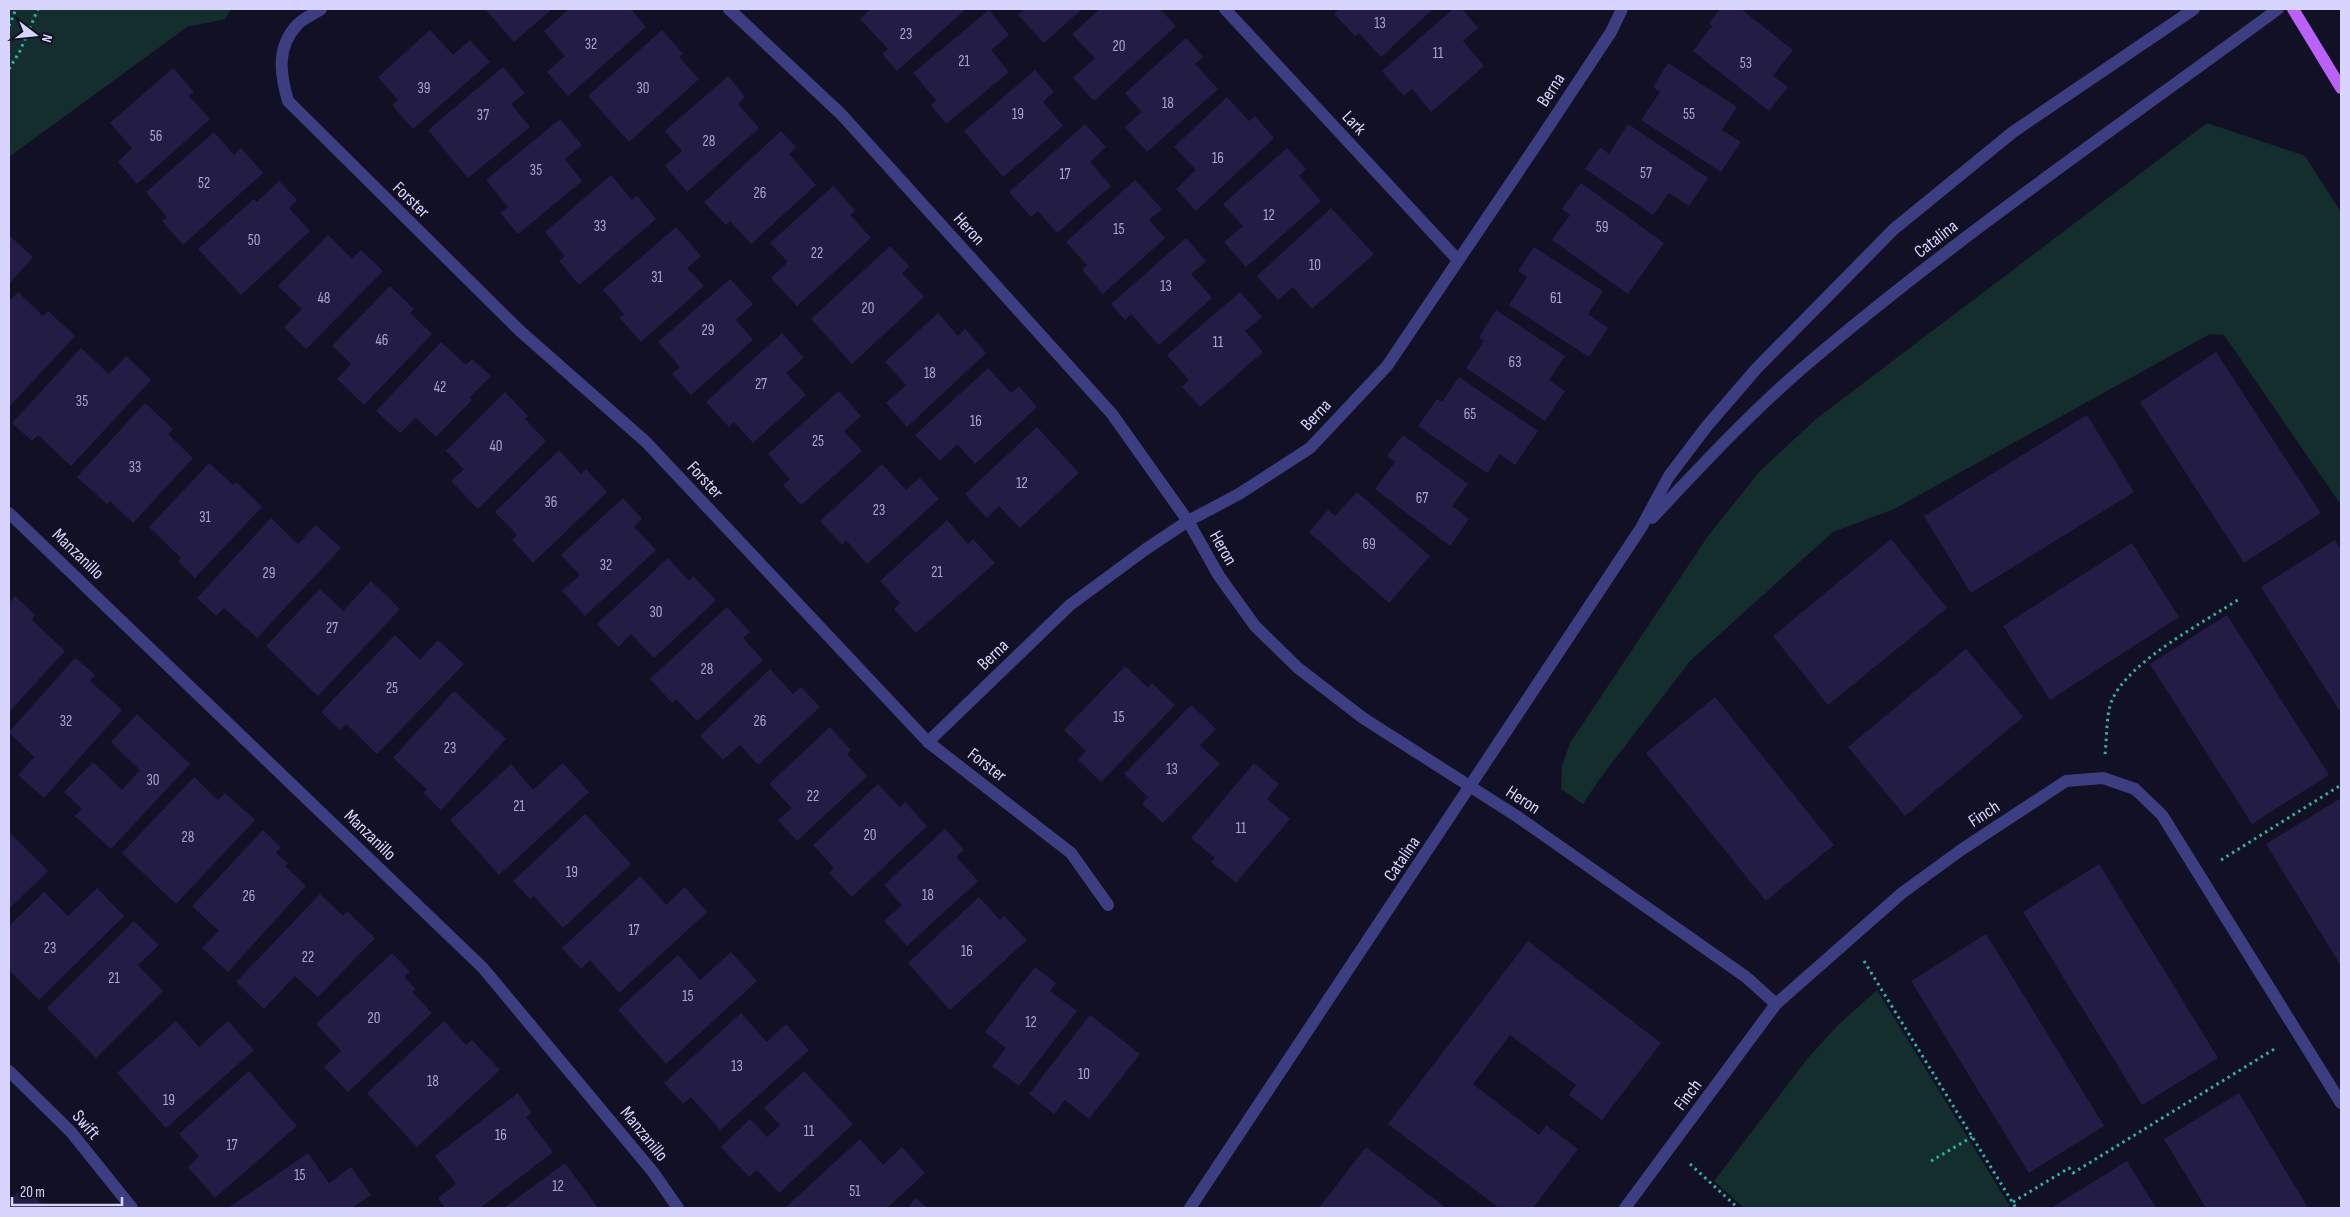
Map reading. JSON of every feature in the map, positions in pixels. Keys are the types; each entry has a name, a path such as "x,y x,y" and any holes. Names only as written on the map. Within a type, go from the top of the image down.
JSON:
{"main road":[{"path":"2292,9 2341,88"}],"street":[{"name":"Forster","path":"321,9 299,23 285,41 281,75 288,102 519,330 646,442 928,742 1071,853 1108,905"},
{"name":"Heron","path":"730,9 841,114 1112,414 1188,521 1219,576 1250,619 1298,668 1363,718 1518,817 1746,977 1776,1004"},
{"name":"Lark","path":"1225,9 1458,260"},
{"name":"Berna","path":"928,742 1070,605 1146,549 1188,521 1239,494 1310,448 1387,366 1611,32 1622,9"},
{"name":"Catalina","path":"1190,1208 1642,528 1669,476 1707,426 1776,348 1894,228 2013,132 2194,9"},
{"name":"Catalina","path":"1642,528 1737,429 1804,366 2000,210 2278,9"},
{"name":"Manzanillo","path":"9,513 483,968 653,1172 678,1208"},
{"name":"Finch","path":"1625,1208 1776,1004 1902,893 1946,861 2066,781 2103,778 2135,789 2162,815 2341,1103"},
{"name":"Swift","path":"9,1071 71,1132 132,1208"}],"path":[{"path":"9,26 16,9"},
{"path":"9,69 20,51 38,9"},
{"path":"2103,778 2111,702 2122,682 2137,666 2239,598"},
{"path":"2198,874 2341,784"},
{"path":"1851,939 2016,1208"},
{"path":"2012,1202 2069,1168 2073,1173 2298,1034"},
{"path":"1931,1161 1972,1137"},
{"path":"1671,1146 1738,1208"}],"green space":[{"path":"9,9 231,9 225,19 187,27 9,157"},
{"path":"2207,123 2305,156 2341,212 2341,505 2224,335 2210,334 1894,509 1833,532 1690,661 1599,780 1583,804 1561,789 1562,766 1570,743 1708,536 1760,471 1816,419"},
{"path":"1877,990 2011,1208 1744,1208 1714,1181 1808,1058 1838,1025"}],"building":[{"path":"485,9 552,9 514,42"},
{"path":"569,9 631,9 646,27 568,96 547,72 565,56 544,31"},
{"path":"871,9 966,9 897,71 882,54 888,49 860,19"},
{"path":"1024,9 1082,9 1044,43 1018,15"},
{"path":"1100,9 1160,9 1176,26 1094,101 1073,78 1095,58 1072,34"},
{"path":"1339,9 1433,9 1381,57 1359,33 1355,36 1334,14"},
{"path":"1453,9 1462,9 1478,28 1463,41 1484,66 1431,112 1412,89 1404,96 1382,71"},
{"path":"1720,9 1741,9 1793,50 1773,76 1788,87 1769,111 1693,51 1712,26 1709,23"},
{"path":"989,10 1009,35 991,50 1009,72 946,124 931,105 936,100 913,73"},
{"path":"430,30 453,55 470,40 490,62 413,129 392,105 398,100 378,77"},
{"path":"662,30 683,54 679,57 699,79 629,142 588,96"},
{"path":"1186,38 1203,57 1195,64 1218,89 1147,152 1125,127 1142,112 1125,93"},
{"path":"1668,63 1737,107 1722,130 1741,142 1721,172 1641,120 1660,92 1653,87"},
{"path":"503,67 525,93 511,104 530,127 468,178 428,130"},
{"path":"173,68 194,92 189,96 210,119 137,184 118,162 132,148 110,123"},
{"path":"1035,70 1054,92 1043,102 1063,126 1003,177 964,131"},
{"path":"728,76 745,97 738,104 759,128 687,192 665,166 682,151 665,131"},
{"path":"1227,97 1249,121 1255,116 1274,138 1196,211 1176,189 1196,170 1174,147"},
{"path":"560,119 582,145 565,159 582,181 518,234 500,213 508,207 486,180"},
{"path":"1085,124 1106,147 1090,162 1111,186 1057,233 1038,211 1031,217 1009,192"},
{"path":"1628,124 1708,178 1689,206 1669,193 1653,215 1585,169 1600,147 1609,154"},
{"path":"781,131 796,147 789,154 816,185 751,244 730,221 726,225 704,202"},
{"path":"214,132 234,155 241,148 263,173 183,245 162,221 167,217 146,192"},
{"path":"1287,148 1306,169 1299,176 1321,201 1246,267 1224,242 1243,226 1223,204"},
{"path":"611,175 632,200 637,196 656,219 579,285 559,261 565,256 545,232"},
{"path":"1135,180 1162,209 1149,220 1165,238 1103,294 1082,270 1087,265 1066,242"},
{"path":"279,181 297,200 289,208 310,231 241,295 198,249 254,199 257,202"},
{"path":"1581,183 1664,243 1628,294 1552,240 1570,215 1562,209"},
{"path":"833,186 855,210 850,215 871,238 797,306 771,278 788,262 770,243"},
{"path":"1331,208 1374,254 1312,309 1293,287 1278,300 1257,276"},
{"path":"676,227 701,256 687,268 704,286 641,342 620,318 624,314 603,290"},
{"path":"9,235 33,257 9,284"},
{"path":"328,235 352,259 361,250 383,271 306,349 284,327 302,309 278,286"},
{"path":"1186,238 1206,261 1191,274 1212,298 1159,345 1131,314 1125,320 1111,304"},
{"path":"890,246 909,266 902,273 924,297 852,364 811,319"},
{"path":"1534,247 1603,291 1588,314 1608,328 1589,357 1509,305 1527,277 1518,271"},
{"path":"730,279 753,304 736,320 753,340 691,395 672,374 680,367 658,342"},
{"path":"390,286 414,309 410,313 432,334 364,405 337,379 351,364 332,346"},
{"path":"18,292 43,316 48,311 75,336 9,407 9,302"},
{"path":"1240,292 1262,317 1245,331 1263,352 1200,407 1182,387 1189,380 1167,355"},
{"path":"1496,310 1565,356 1549,380 1565,391 1545,421 1466,368 1484,341 1479,337"},
{"path":"938,313 958,336 965,329 986,353 907,427 886,403 906,385 885,362"},
{"path":"782,333 804,358 786,373 806,395 753,443 734,422 729,427 706,402"},
{"path":"441,342 466,365 472,359 491,376 470,397 472,400 436,437 416,418 400,433 376,411"},
{"path":"81,348 109,374 126,356 151,380 71,466 38,435 32,441 12,423"},
{"path":"2216,352 2321,513 2244,563 2140,402"},
{"path":"988,368 1011,393 1019,386 1037,407 975,464 957,444 940,461 915,435"},
{"path":"1459,377 1538,431 1515,465 1500,454 1487,473 1418,426 1437,399 1442,402"},
{"path":"839,391 861,416 844,431 862,451 801,505 783,485 790,479 768,454"},
{"path":"505,392 528,416 525,419 546,441 478,509 451,481 464,469 446,451"},
{"path":"145,403 173,429 168,434 193,458 133,523 110,501 107,504 77,477"},
{"path":"2087,415 2134,492 1971,593 1924,516"},
{"path":"1037,427 1079,473 1020,528 999,506 987,518 965,494"},
{"path":"1403,435 1468,484 1452,506 1469,519 1450,546 1375,489 1395,462 1387,456"},
{"path":"559,450 581,474 586,469 607,492 533,563 512,540 517,535 495,512"},
{"path":"209,463 233,485 236,482 262,507 195,578 178,561 181,558 149,527"},
{"path":"882,464 906,490 920,478 939,499 867,564 846,540 842,545 820,521"},
{"path":"1357,492 1430,556 1389,603 1309,532 1328,510 1335,516"},
{"path":"623,498 642,519 634,527 656,550 585,616 562,591 580,575 561,555"},
{"path":"271,518 298,544 316,525 341,548 257,638 224,608 216,616 197,598"},
{"path":"947,520 968,544 973,539 995,563 916,633 894,609 900,603 880,581"},
{"path":"1891,539 1947,608 1828,705 1773,636"},
{"path":"2335,540 2341,550 2341,713 2261,587"},
{"path":"2132,543 2179,617 2050,700 2003,626"},
{"path":"668,558 689,581 693,576 716,600 654,658 631,634 618,647 597,624"},
{"path":"371,581 400,609 318,696 266,646 320,589 343,611"},
{"path":"15,596 35,615 32,620 65,651 9,712 9,603"},
{"path":"727,607 750,632 743,638 763,660 697,721 676,699 672,703 650,679"},
{"path":"2227,615 2329,775 2252,824 2150,664"},
{"path":"395,635 420,660 438,640 464,664 377,754 346,724 340,730 321,712"},
{"path":"1966,649 2023,717 1905,816 1848,747"},
{"path":"75,658 95,675 90,681 122,710 44,798 18,775 34,757 9,732"},
{"path":"1125,666 1148,688 1152,683 1175,705 1101,782 1078,760 1086,751 1064,730"},
{"path":"770,669 793,694 801,687 820,707 758,765 740,745 723,760 700,736"},
{"path":"454,691 506,739 441,810 423,793 427,789 393,758"},
{"path":"1715,697 1834,845 1766,901 1646,753"},
{"path":"1191,705 1216,729 1200,745 1220,764 1163,823 1142,804 1148,797 1124,774"},
{"path":"137,714 190,764 111,849 75,816 82,809 64,792 93,762 122,790 140,770 111,742"},
{"path":"830,727 851,750 847,754 867,776 797,841 778,820 792,808 769,784"},
{"path":"563,763 589,792 499,875 450,820 511,764 533,790"},
{"path":"1254,763 1279,784 1267,799 1290,819 1236,883 1211,862 1215,858 1191,838"},
{"path":"194,777 218,800 225,793 255,820 176,904 122,853"},
{"path":"878,784 900,807 905,802 927,826 852,897 829,873 834,868 813,845"},
{"path":"2341,798 2341,966 2266,844"},
{"path":"585,814 631,864 563,928 534,896 530,899 513,881"},
{"path":"945,829 964,850 956,857 978,881 907,946 884,921 902,905 884,885"},
{"path":"263,830 281,847 276,853 288,863 285,866 306,886 228,972 202,948 219,931 192,906"},
{"path":"9,832 48,871 9,909"},
{"path":"2099,864 2218,1058 2142,1105 2023,912"},
{"path":"640,876 666,905 685,887 707,912 619,993 590,960 581,969 562,948"},
{"path":"97,888 124,916 39,1000 9,970 9,926 44,892 68,916"},
{"path":"320,894 343,916 347,911 375,938 318,997 295,976 264,1009 236,982"},
{"path":"979,897 1000,920 1004,916 1027,940 950,1010 908,963"},
{"path":"134,921 159,945 138,965 163,991 96,1058 47,1008"},
{"path":"1986,934 2104,1126 2029,1173 1911,981"},
{"path":"1528,941 1661,1043 1602,1120 1569,1095 1576,1085 1510,1035 1473,1084 1539,1135 1546,1125 1578,1149 1533,1208 1499,1208 1388,1124"},
{"path":"731,952 757,981 666,1064 618,1010 678,955 700,980"},
{"path":"392,953 410,972 404,977 416,989 412,992 432,1013 348,1092 324,1067 341,1051 316,1024"},
{"path":"1035,967 1056,983 1050,991 1077,1011 1019,1086 992,1066 1006,1048 985,1032"},
{"path":"741,1013 767,1042 786,1024 809,1050 720,1130 691,1097 683,1104 664,1083"},
{"path":"1090,1015 1140,1054 1089,1119 1065,1100 1054,1114 1029,1094"},
{"path":"176,1021 199,1047 228,1021 254,1050 166,1128 117,1073"},
{"path":"444,1021 466,1045 472,1040 500,1070 417,1147 367,1093"},
{"path":"249,1071 297,1126 215,1198 188,1167 199,1156 179,1134"},
{"path":"804,1071 853,1124 779,1193 757,1170 749,1177 721,1147 750,1119 767,1137 780,1125 764,1108"},
{"path":"518,1093 532,1113 526,1117 553,1152 480,1208 445,1208 438,1198 456,1184 435,1156"},
{"path":"2239,1093 2308,1208 2206,1208 2164,1139"},
{"path":"860,1139 883,1165 902,1147 925,1173 887,1208 785,1208"},
{"path":"1366,1147 1446,1208 1319,1208"},
{"path":"308,1153 329,1183 351,1167 371,1195 352,1208 228,1208"},
{"path":"2127,1161 2156,1208 2051,1208"},
{"path":"565,1163 598,1208 504,1208"},
{"path":"25,1186 46,1208 9,1208 9,1201"},
{"path":"915,1198 928,1208 908,1208"}]}
